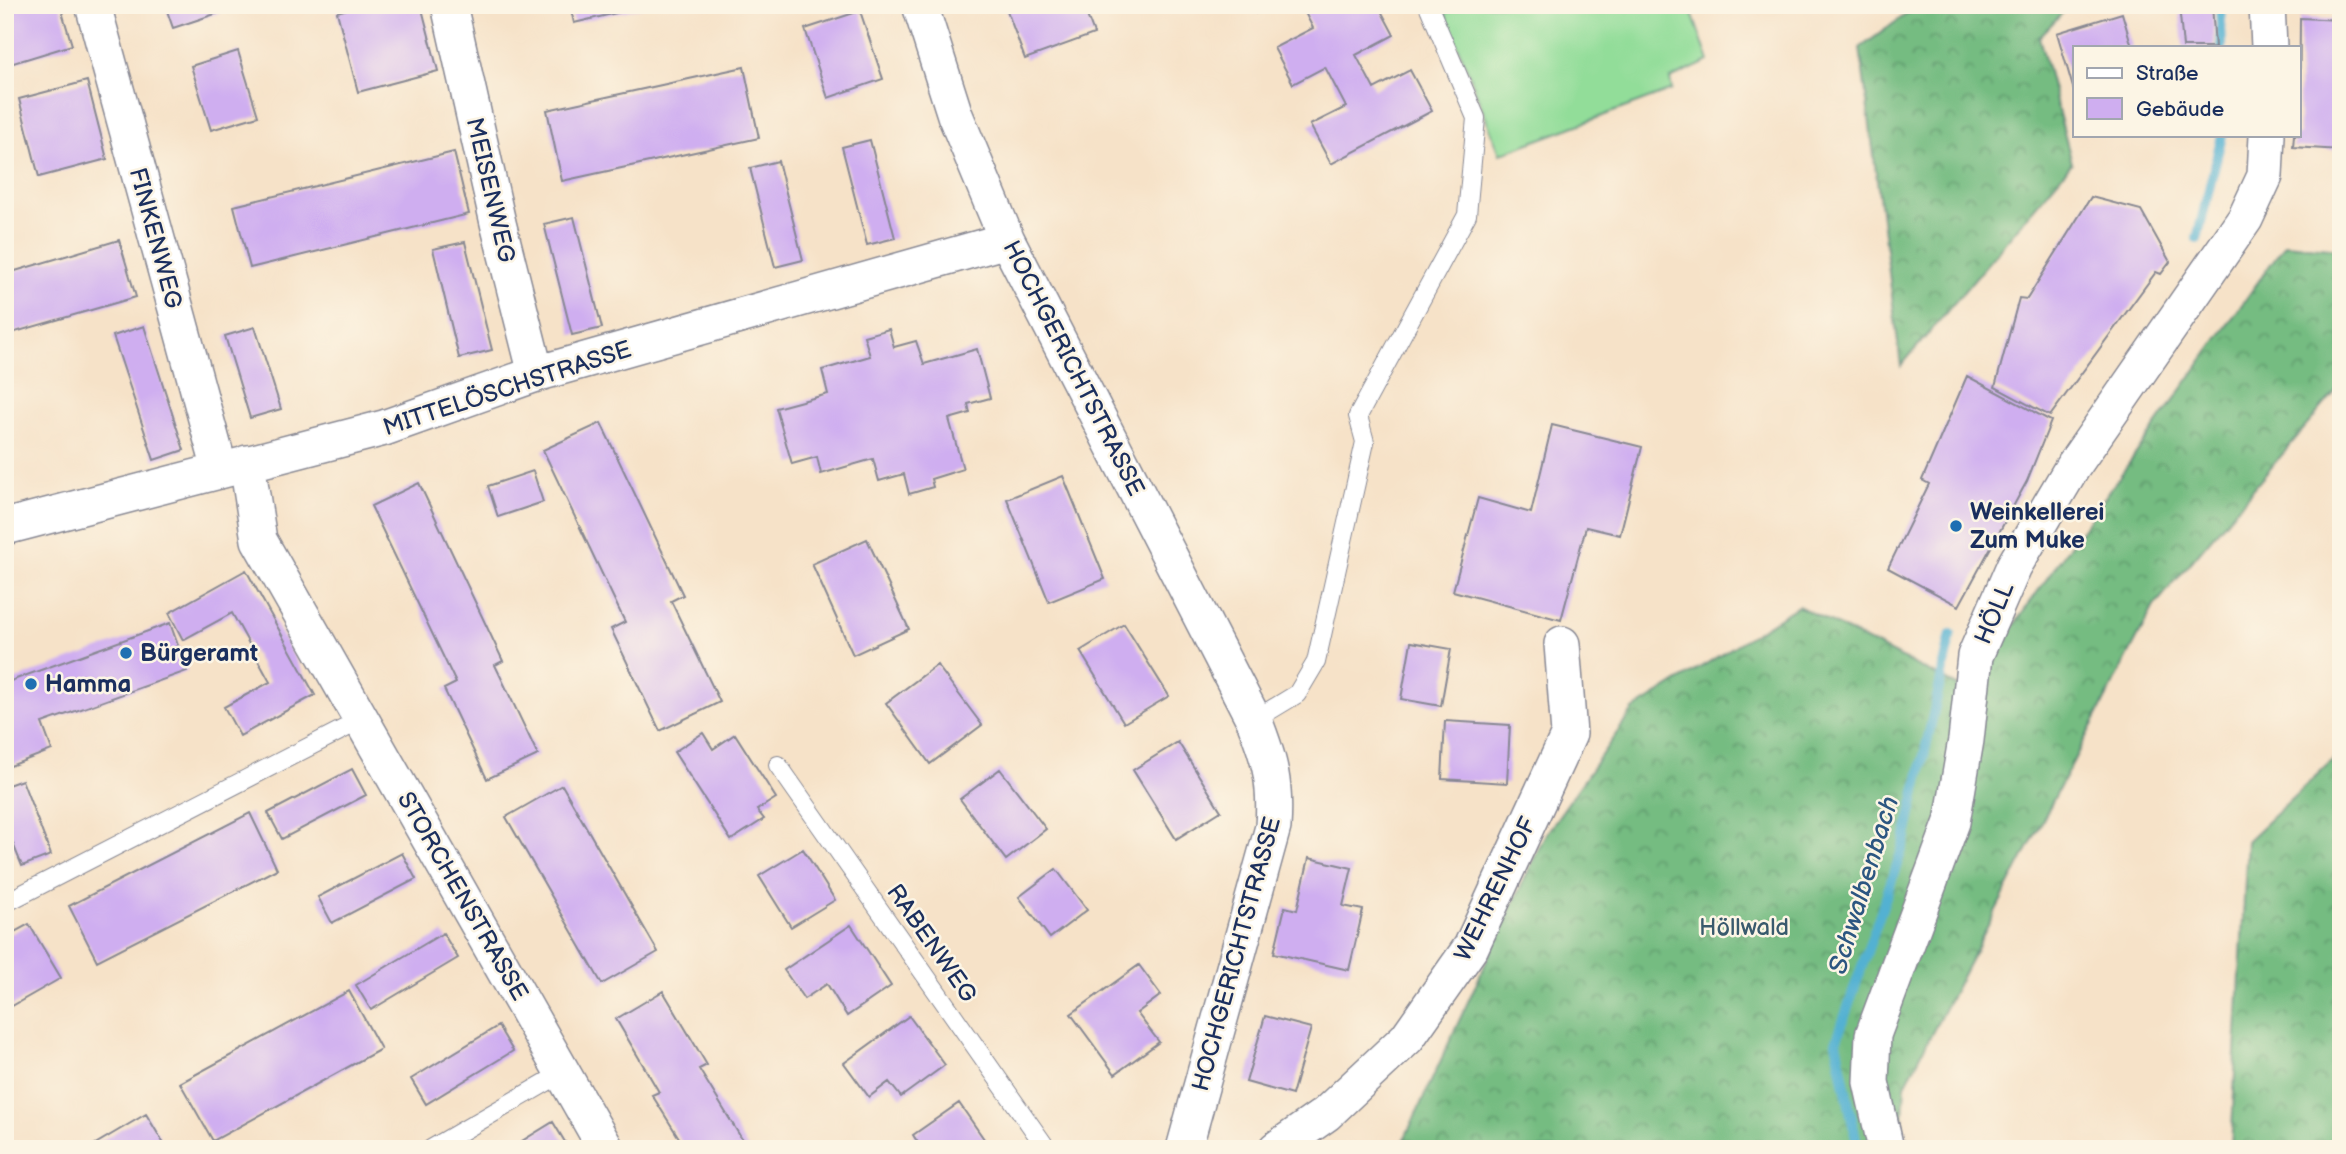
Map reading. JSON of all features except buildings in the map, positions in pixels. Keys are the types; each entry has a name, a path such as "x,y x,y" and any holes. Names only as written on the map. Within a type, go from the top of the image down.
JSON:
{"street":[{"name":"FINKENWEG","path":"93,5 234,466"},
{"name":"MEISENWEG","path":"449,5 498,223 536,373"},
{"name":"HOCHGERICHTSTRASSE","path":"920,5 955,115 1007,240 1254,720 1269,757 1276,791 1273,827 1184,1149"},
{"path":"2267,5 2269,46"},
{"name":"HÖLL","path":"1886,1149 1871,1082 1873,1035 1952,822 1966,740 1975,656 2014,566 2072,468 2245,219 2265,176 2267,136"},
{"name":"MITTELÖSCHSTRASSE","path":"5,527 384,428 536,373 1007,240"},
{"name":"STORCHENSTRASSE","path":"234,466 259,540 606,1149"},
{"name":"WEHRENHOF","path":"1276,1149 1326,1114 1407,1038 1471,947 1569,734 1562,644"}],"lane":[{"path":"1254,720 1297,694 1315,662 1366,442 1358,416 1467,215 1471,201 1476,118 1428,5"},
{"path":"5,904 363,719"},
{"name":"RABENWEG","path":"778,765 1046,1149"},
{"path":"436,1145 564,1072"}],"green space":[{"path":"1469,5 1689,5 1709,61 1670,79 1672,90 1500,154 1445,13"},
{"path":"1919,5 2070,5 2039,37 2072,163 1901,366 1860,48"},
{"name":"Höllwald","path":"2285,244 2341,249 2341,385 2154,606 1905,1085 1901,1149 1412,1149 1404,1140 1544,837 1633,710 1798,606 1967,691"},
{"path":"2341,752 2341,1116 2329,1149 2231,1149 2247,841"},
{"path":"2341,1116 2341,1149 2329,1149"}],"waterway":[{"name":"Schwalbenbach","path":"2220,5 2222,46"},
{"name":"Schwalbenbach","path":"2197,239 2222,136"},
{"name":"Schwalbenbach","path":"1858,1149 1836,1042 1905,841 1951,634"}],"place":[{"name":"Weinkellerei Zum Muke","path":"1956,526"},
{"name":"Bürgeramt","path":"126,653"},
{"name":"Hamma","path":"31,684"}]}
